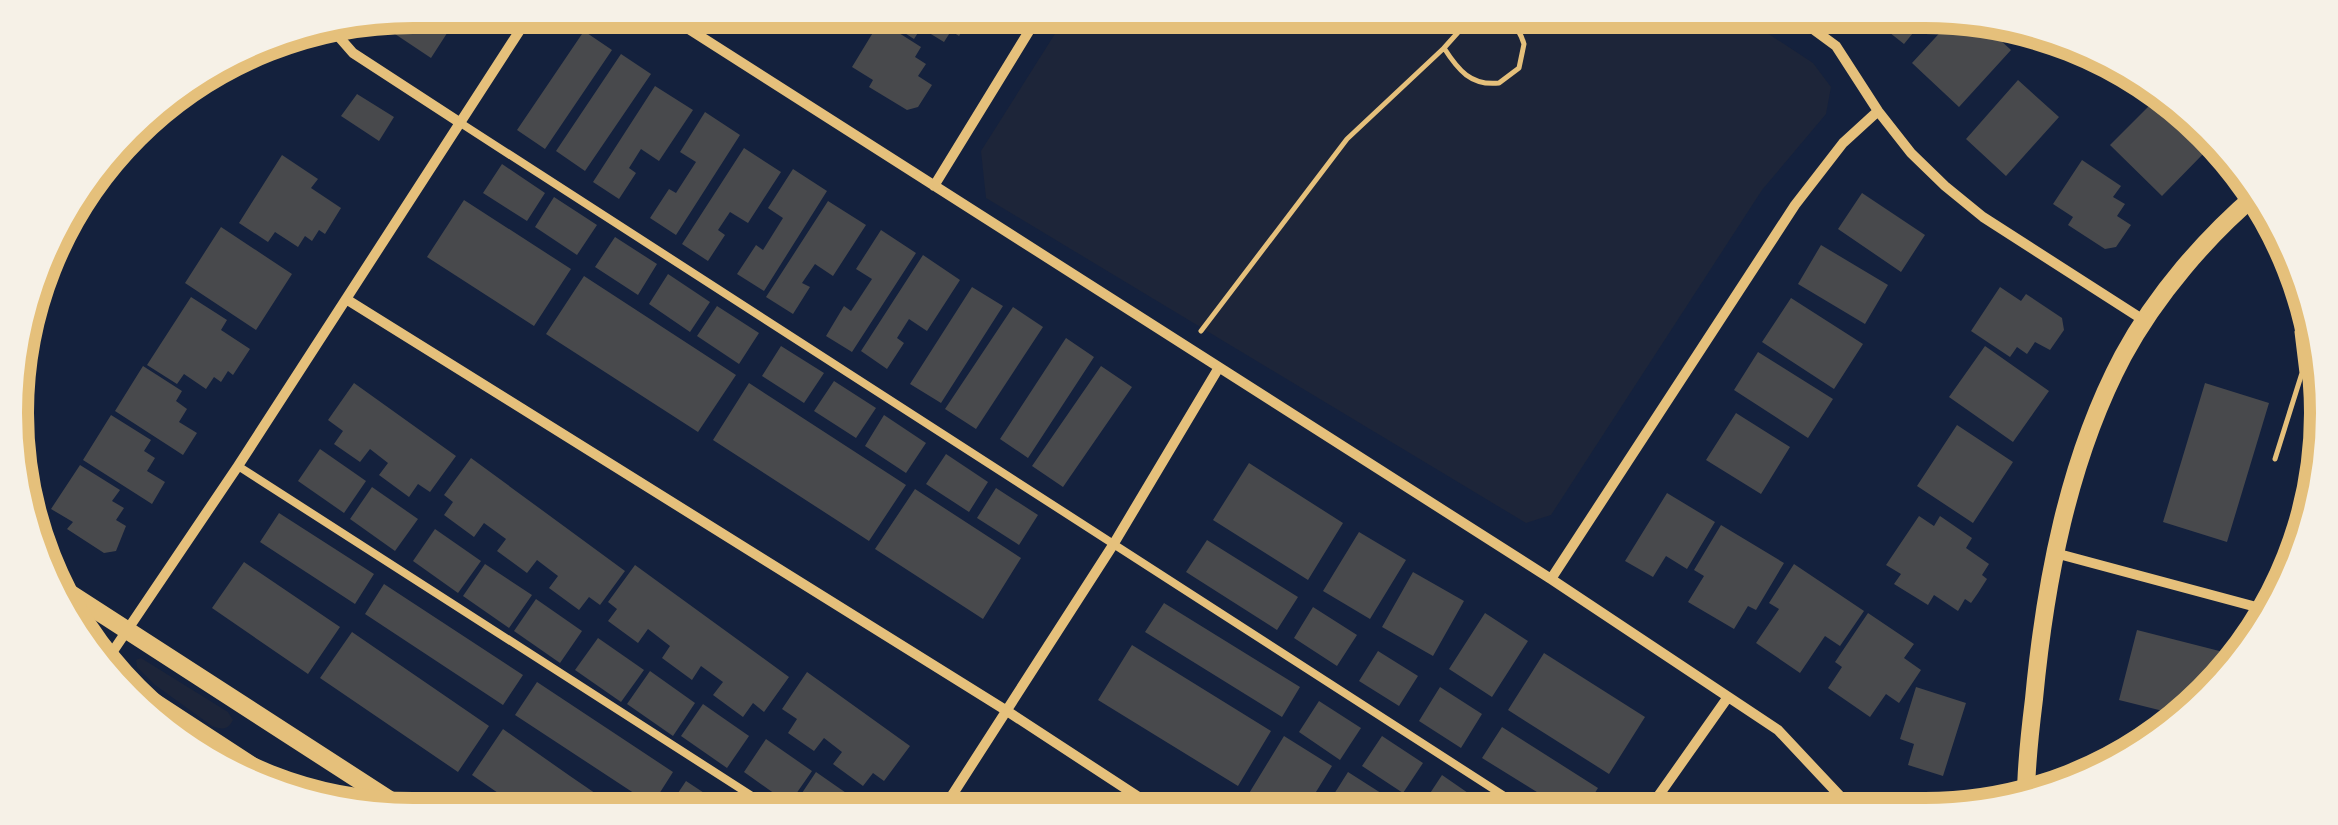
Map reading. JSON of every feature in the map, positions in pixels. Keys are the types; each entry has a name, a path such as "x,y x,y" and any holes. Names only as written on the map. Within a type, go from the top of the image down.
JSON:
{"street":[{"path":"112,653 521,28"},
{"path":"687,28 1551,579 1778,730 1843,798"},
{"path":"934,186 1031,28"},
{"path":"1812,28 1836,46 1911,154 1970,206 2068,274 2145,321"},
{"path":"340,35 353,52 458,122"},
{"path":"1551,579 1795,205 1843,143 1878,111"},
{"path":"2027,783 2039,642 2055,553 2089,439 2123,356 2145,321 2174,280 2248,203"},
{"path":"346,299 1140,798"},
{"path":"950,798 1113,545 1218,368"},
{"path":"2055,553 2258,607"},
{"path":"73,595 385,797"},
{"path":"1657,798 1728,697"},
{"path":"183,722 225,748"}],"lane":[{"path":"458,122 1506,798"},
{"path":"238,466 755,798"}],"path":[{"path":"1188,350 1348,139 1463,28"},
{"path":"1444,48 1456,66 1474,81 1499,83 1510,77 1524,57 1521,32 1517,28"},
{"path":"2274,458 2302,374 2297,332 2300,326"},
{"path":"2302,374 2310,384"}],"shaded area":[{"path":"1059,28 1760,28 1813,63 1831,87 1826,114 1762,190 1551,515 1526,523 986,198 981,151"},
{"path":"141,658 228,712 231,723 224,728 212,726 155,685 137,667 136,660"}],"building":[{"path":"386,28 450,28 431,58"},
{"path":"876,28 891,28 921,47 915,57 926,64 918,76 932,85 918,107 907,110 869,87 873,80 852,67"},
{"path":"897,28 921,28 914,39"},
{"path":"921,28 964,28 959,36 951,31 944,42"},
{"path":"1884,28 1917,28 1904,44"},
{"path":"1944,28 1993,34 2011,50 1959,107 1912,63"},
{"path":"584,31 612,50 545,149 517,130"},
{"path":"621,54 651,74 585,171 556,151"},
{"path":"2018,80 2059,117 2006,176 1966,139"},
{"path":"655,86 693,110 659,161 641,149 629,168 636,173 619,199 593,182"},
{"path":"357,94 394,117 379,141 341,116"},
{"path":"2153,102 2204,153 2162,196 2110,145"},
{"path":"705,112 740,135 676,235 650,218 669,189 676,193 696,162 680,152"},
{"path":"744,148 781,172 748,223 730,212 718,230 725,235 708,261 682,244"},
{"path":"282,155 318,179 311,188 341,208 325,234 319,230 312,241 305,236 298,247 275,232 268,242 239,223"},
{"path":"2082,160 2121,186 2113,197 2125,204 2117,216 2131,225 2116,247 2105,249 2068,225 2073,217 2053,204"},
{"path":"502,164 545,193 527,221 483,193"},
{"path":"793,169 827,191 764,291 737,274 756,245 763,250 783,218 768,208"},
{"path":"1862,193 1925,235 1901,272 1838,229"},
{"path":"554,197 597,225 577,255 535,227"},
{"path":"464,200 571,269 534,326 427,257"},
{"path":"828,201 866,225 833,276 815,264 802,283 810,287 793,314 766,297"},
{"path":"221,227 292,274 256,330 185,283"},
{"path":"881,230 916,253 852,352 826,336 844,306 851,311 872,279 856,269"},
{"path":"615,237 657,264 638,295 595,267"},
{"path":"1821,245 1888,285 1865,324 1798,284"},
{"path":"923,255 960,280 927,331 909,319 897,338 904,343 887,369 861,351"},
{"path":"668,274 710,302 690,332 649,304"},
{"path":"584,276 736,375 698,432 546,334"},
{"path":"972,287 1003,306 941,403 910,384"},
{"path":"2000,287 2021,301 2026,294 2062,318 2064,330 2050,350 2035,342 2027,354 2017,347 2010,357 1971,331"},
{"path":"191,297 227,320 221,330 250,349 233,375 228,371 221,382 214,377 206,389 184,374 177,384 147,365"},
{"path":"1791,298 1863,344 1834,389 1762,342"},
{"path":"717,306 759,333 739,364 697,336"},
{"path":"1013,307 1043,327 976,429 945,409"},
{"path":"1066,338 1094,357 1028,458 1000,439"},
{"path":"781,346 824,373 804,403 762,376"},
{"path":"1985,346 2049,391 2013,442 1949,397"},
{"path":"1758,352 1833,399 1808,438 1734,390"},
{"path":"143,366 182,391 176,401 187,409 179,422 197,433 183,455 115,411"},
{"path":"1101,366 1132,387 1063,487 1032,466"},
{"path":"834,381 876,408 856,438 814,411"},
{"path":"354,383 456,456 430,492 418,484 409,497 379,475 388,463 370,449 360,462 334,444 343,431 328,420"},
{"path":"749,383 906,485 869,541 713,440"},
{"path":"2205,383 2269,403 2227,542 2163,522"},
{"path":"1736,413 1790,447 1761,494 1706,460"},
{"path":"111,415 151,440 144,451 155,458 147,471 165,482 152,504 83,460"},
{"path":"884,415 926,443 906,473 865,446"},
{"path":"1957,425 2013,462 1973,523 1917,486"},
{"path":"320,449 366,481 344,513 298,481"},
{"path":"946,454 988,482 969,512 926,484"},
{"path":"471,458 625,571 600,605 589,597 579,610 549,588 558,576 537,560 527,573 497,551 506,539 484,523 474,537 444,515 453,502 444,495"},
{"path":"1249,463 1343,523 1308,580 1213,520"},
{"path":"80,465 120,490 112,501 124,508 116,520 126,526 116,551 104,553 67,529 73,522 51,509"},
{"path":"372,487 418,519 395,551 350,519"},
{"path":"996,488 1038,515 1019,545 977,518"},
{"path":"915,489 1021,558 983,619 875,549"},
{"path":"1667,493 1715,522 1687,569 1666,556 1653,577 1625,561"},
{"path":"279,513 374,574 355,604 260,542"},
{"path":"1919,516 1934,526 1940,516 1972,538 1966,548 1989,564 1982,575 1987,579 1978,593 1971,603 1965,599 1958,611 1934,595 1928,605 1894,584 1901,574 1886,565"},
{"path":"1721,525 1784,563 1756,610 1748,606 1734,629 1688,602 1704,576 1694,570"},
{"path":"435,529 481,561 458,593 413,561"},
{"path":"1359,532 1406,560 1370,619 1323,591"},
{"path":"1207,540 1298,597 1277,630 1186,572"},
{"path":"244,562 340,627 308,674 212,608"},
{"path":"485,564 532,595 509,628 463,596"},
{"path":"1794,564 1864,611 1840,646 1825,636 1800,673 1756,643 1779,609 1769,603"},
{"path":"635,565 789,677 764,712 753,703 743,717 713,695 723,682 701,666 692,680 662,658 670,646 648,629 638,643 608,621 617,609 608,602"},
{"path":"1413,572 1464,601 1433,656 1382,627"},
{"path":"384,584 523,675 503,705 365,614"},
{"path":"536,599 582,631 560,663 514,631"},
{"path":"1164,603 1300,687 1282,717 1145,632"},
{"path":"1313,607 1357,635 1337,666 1294,638"},
{"path":"1485,613 1528,641 1492,697 1449,669"},
{"path":"1868,613 1914,644 1904,658 1921,670 1899,703 1886,694 1870,717 1828,688 1842,667 1835,662"},
{"path":"2137,630 2226,653 2167,712 2119,700"},
{"path":"352,632 489,726 458,772 320,678"},
{"path":"598,638 644,670 621,702 575,670"},
{"path":"1132,645 1271,731 1238,786 1098,700"},
{"path":"1378,651 1418,676 1399,706 1359,681"},
{"path":"1544,653 1645,717 1609,774 1508,710"},
{"path":"650,671 695,703 673,736 627,704"},
{"path":"807,672 910,746 884,781 873,773 863,786 833,764 842,752 824,738 814,751 788,733 797,719 782,709"},
{"path":"537,682 673,772 656,798 641,798 515,715"},
{"path":"1440,687 1482,714 1461,748 1419,721"},
{"path":"1916,687 1966,703 1943,776 1908,765 1914,744 1900,739"},
{"path":"1319,701 1361,728 1340,760 1299,732"},
{"path":"703,704 749,736 727,768 681,736"},
{"path":"1502,727 1598,788 1592,798 1546,798 1482,758"},
{"path":"503,729 602,798 505,798 472,775"},
{"path":"1284,736 1332,766 1312,798 1248,795"},
{"path":"1382,736 1423,763 1403,793 1362,766"},
{"path":"766,739 812,771 793,798 781,798 744,772"},
{"path":"816,772 853,798 799,798"},
{"path":"1348,772 1389,798 1332,798"},
{"path":"1442,775 1475,798 1427,798"},
{"path":"686,781 712,798 675,798"}]}
